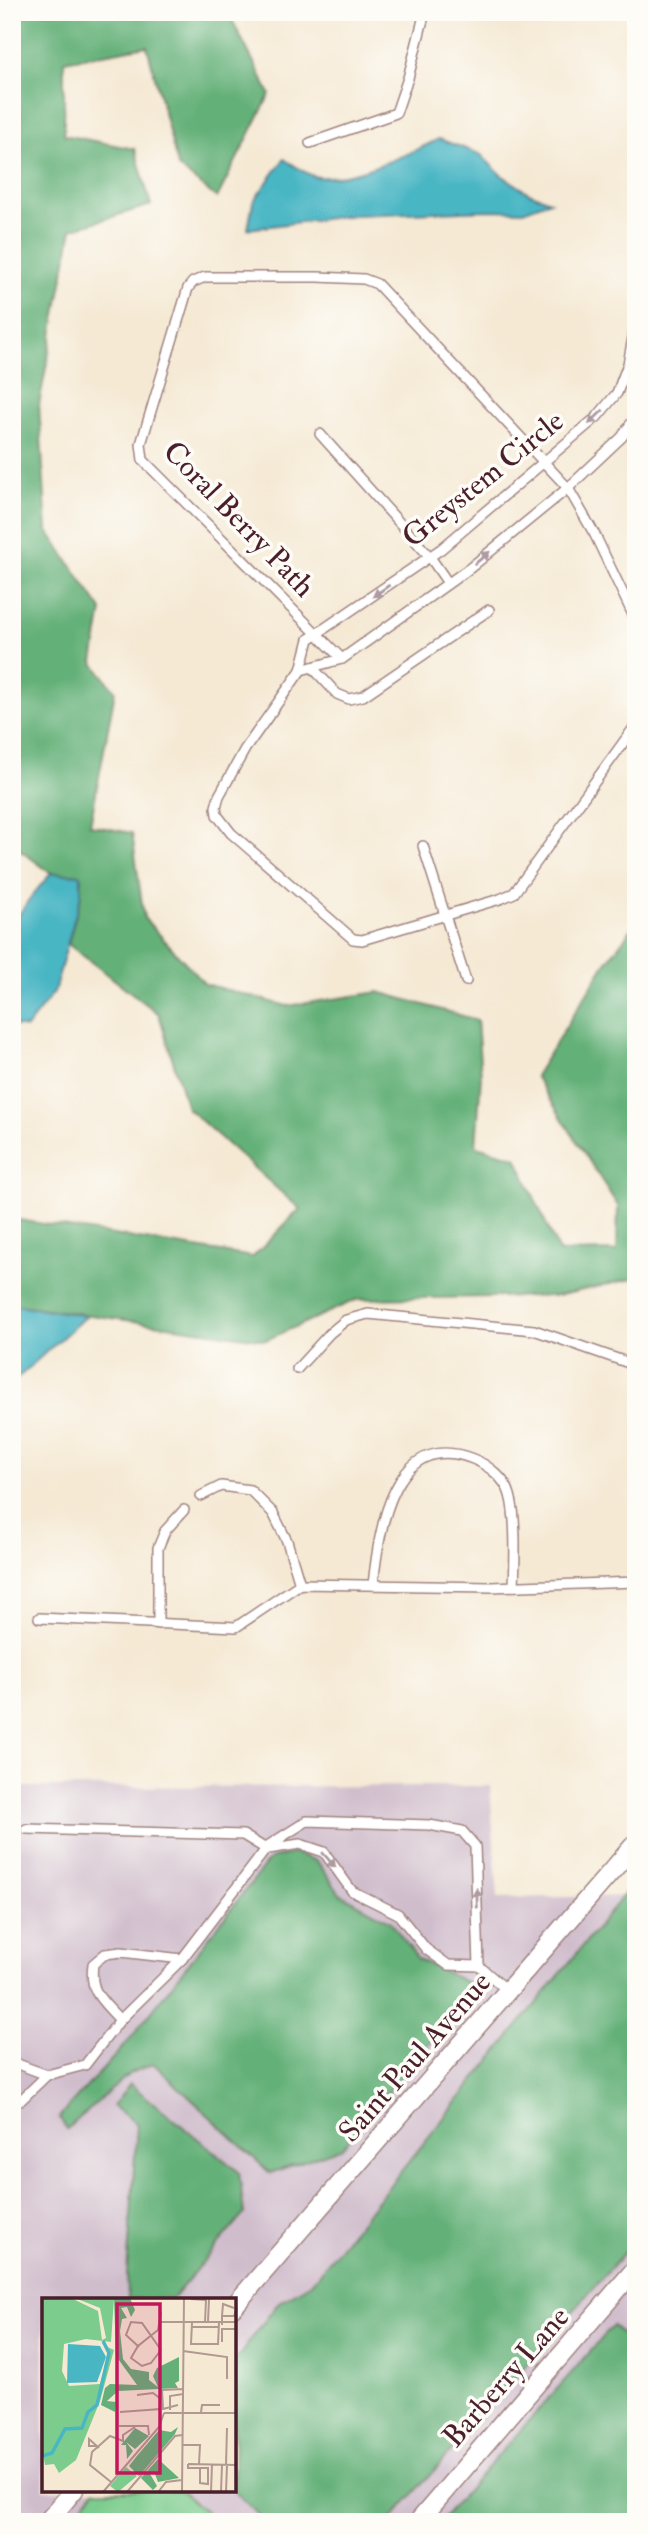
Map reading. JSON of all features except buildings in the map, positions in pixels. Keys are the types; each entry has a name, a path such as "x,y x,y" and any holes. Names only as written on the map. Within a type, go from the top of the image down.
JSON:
{"street":[{"name":"Saint Paul Avenue","path":"236,2304 636,1843"},
{"name":"Barberry Lane","path":"418,2522 636,2268"},
{"path":"47,2522 72,2492"}],"lane":[{"path":"310,143 396,113 425,12"},
{"name":"Coral Berry Path","path":"342,659 143,460 141,444 188,288 193,282 205,277 318,277 364,279 377,284 568,488 596,536 636,621"},
{"name":"Greystem Circle","path":"636,286 634,346 617,393 597,417 430,557 309,639 301,670 245,749 219,796 217,815 231,833 353,939 382,936 514,893 636,725"},
{"name":"Greystem Circle","path":"301,670 342,659 448,583 568,488 622,437 636,416"},
{"path":"320,434 430,557 448,583"},
{"path":"312,667 337,694 348,699 363,696 489,610"},
{"path":"423,846 466,981"},
{"path":"297,1368 346,1320 368,1314 534,1330 629,1363 636,1371"},
{"path":"373,1585 379,1534 399,1480 414,1463 450,1453 474,1460 498,1475 510,1494 515,1549 514,1586"},
{"path":"201,1496 221,1486 250,1490 273,1513 278,1522 288,1541 300,1584"},
{"path":"158,1624 159,1548 165,1531 184,1510"},
{"path":"39,1618 236,1627 300,1584 514,1586 636,1582"},
{"path":"21,2100 47,2075 85,2065 120,2020 181,1959 266,1849 307,1821 429,1825 462,1831 475,1846 479,1966"},
{"path":"26,1829 243,1835 266,1849 300,1844 324,1852 352,1891 398,1914 426,1949 448,1965 479,1966 509,1992"},
{"path":"120,2020 94,1992 91,1978 93,1964 105,1954 121,1951 181,1959"},
{"path":"12,2062 47,2075"}],"shaded area":[{"path":"490,1786 498,1898 636,1896 636,2522 12,2522 12,1787"}],"green space":[{"path":"12,12 228,12 270,94 217,198 178,167 147,46 64,61 64,135 135,149 151,205 72,229 39,405 47,530 102,610 93,662 115,691 90,825 132,833 144,918 205,984 287,1006 379,992 477,1020 481,1076 476,1146 516,1157 559,1252 617,1251 618,1206 535,1076 605,964 636,923 636,1278 557,1296 358,1299 266,1340 12,1304 12,1219 253,1257 300,1209 187,1108 159,1014 68,944 81,895 81,875 51,873 20,850 12,836"},
{"path":"294,1853 317,1861 340,1894 390,1921 418,1959 476,1987 343,2147 270,2173 154,2064 130,2073 67,2129 59,2117 125,2045 270,1859"},
{"path":"631,1886 636,1886 636,2239 389,2522 265,2522 236,2492 236,2360 279,2302 311,2283"},
{"path":"130,2084 239,2172 244,2214 173,2298 128,2298 127,2275 137,2124 113,2106"},
{"path":"613,2326 636,2347 636,2522 439,2522"},
{"path":"93,2492 181,2492 218,2522 68,2522"}],"water":[{"path":"439,139 480,154 500,174 529,193 550,201 523,211 353,215 248,229 253,202 284,159 314,176 332,177 380,165"},
{"path":"51,873 81,875 81,895 54,992 26,1028 14,1026 12,925"},
{"path":"12,1304 86,1316 12,1383"}]}
